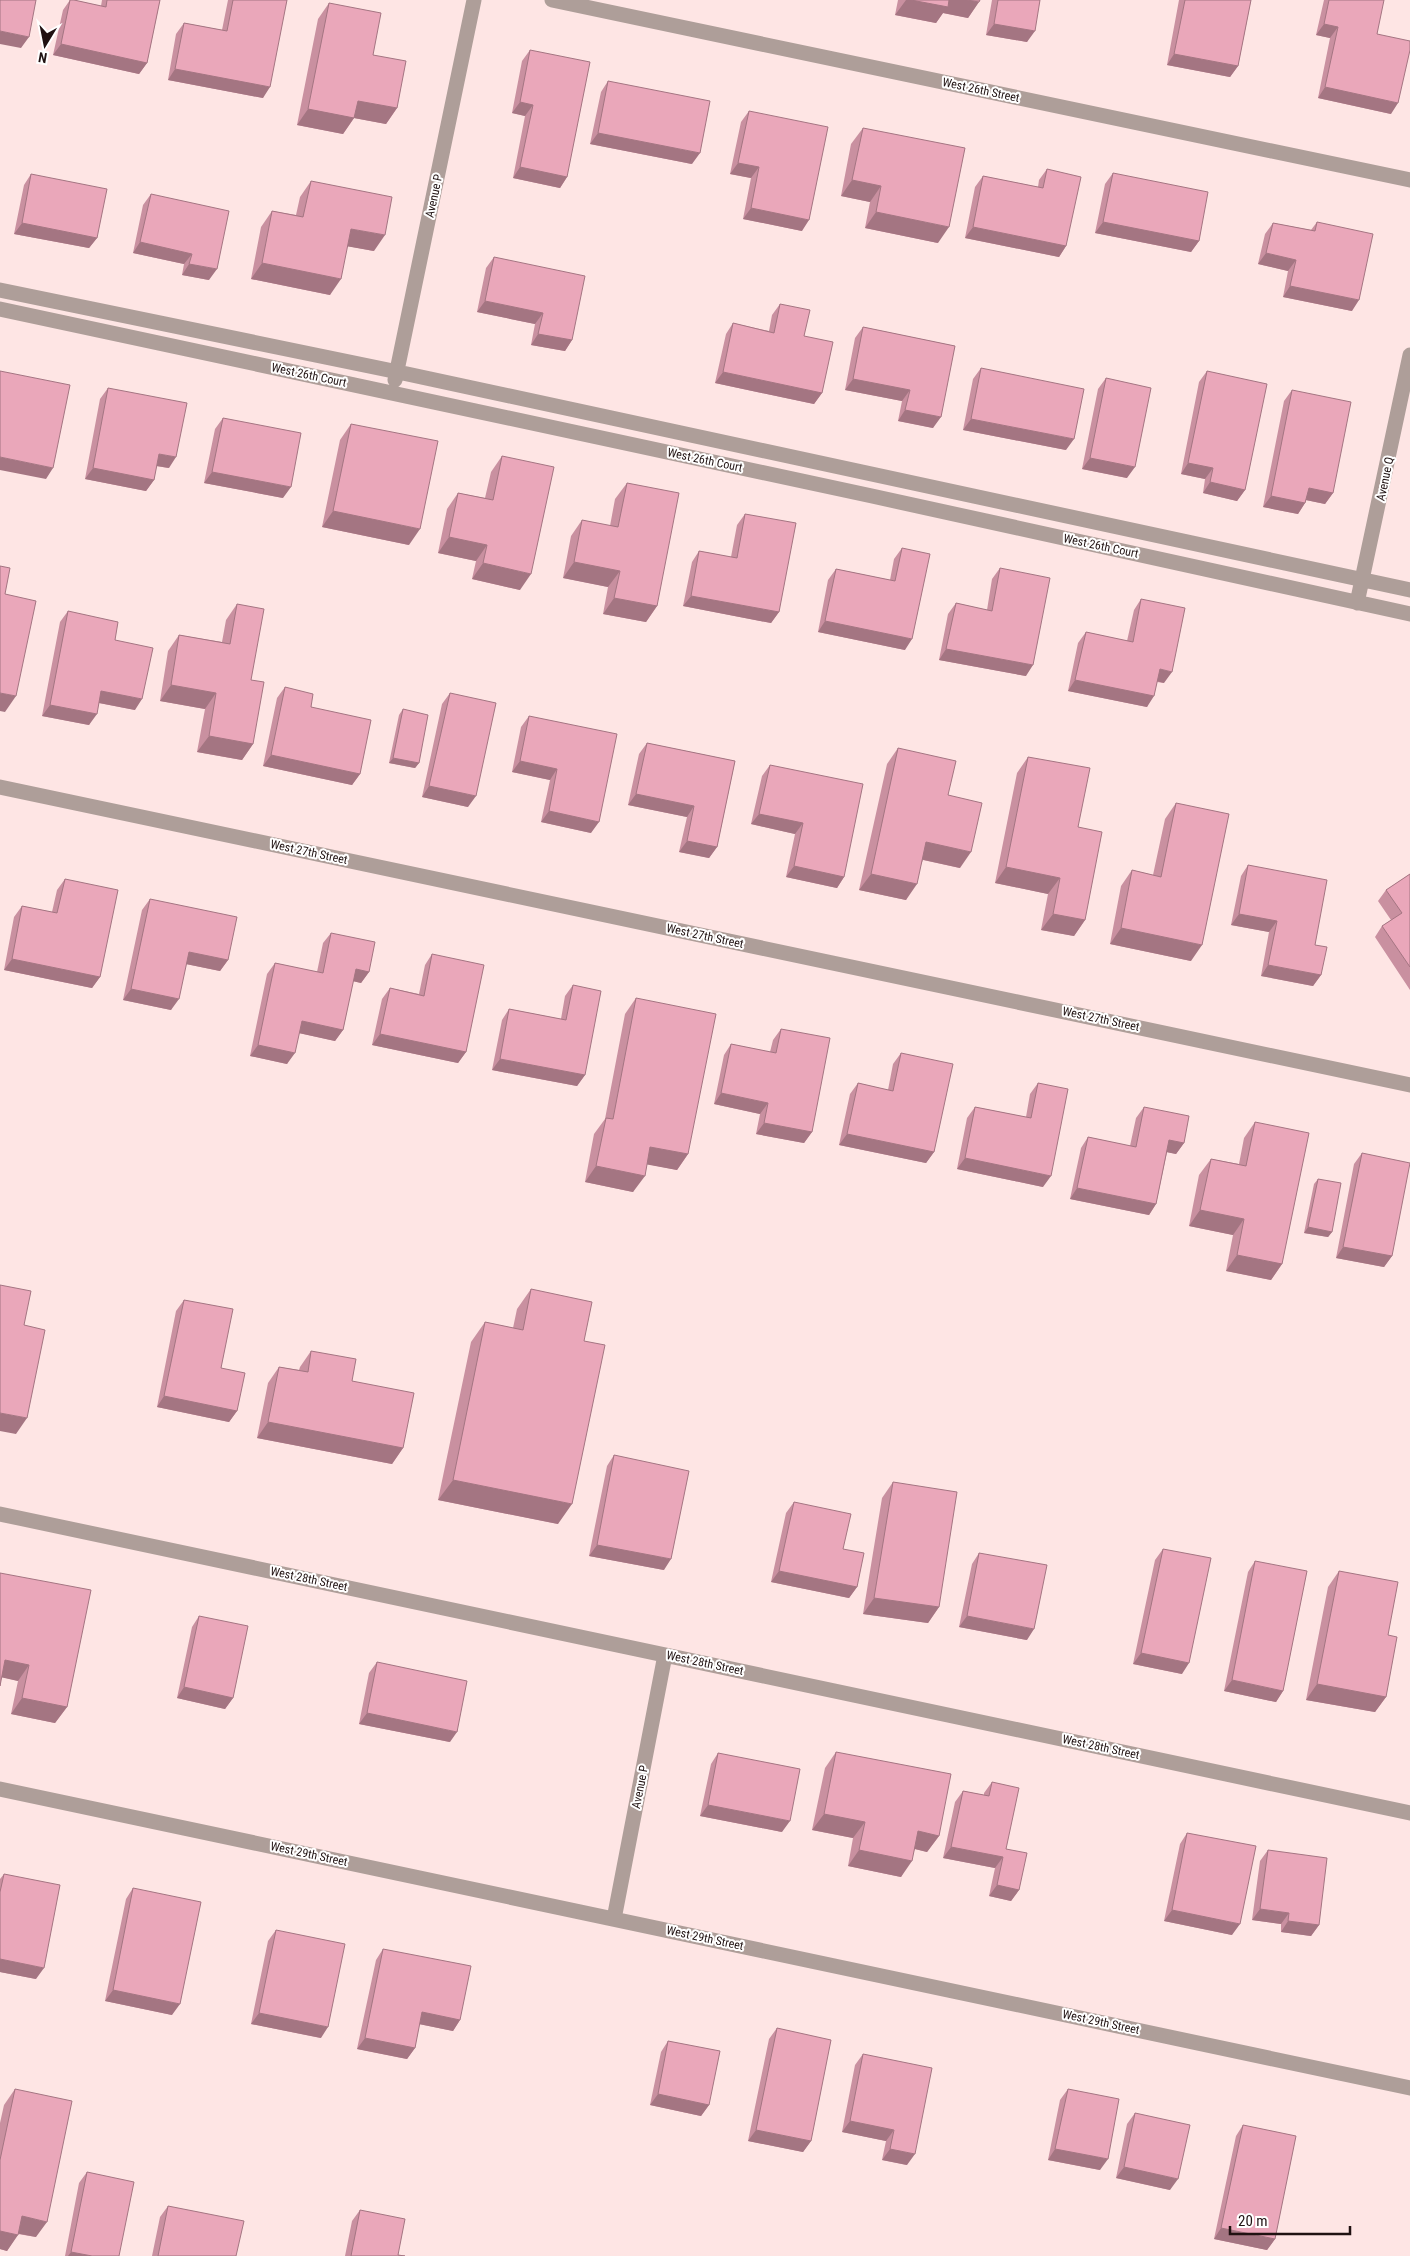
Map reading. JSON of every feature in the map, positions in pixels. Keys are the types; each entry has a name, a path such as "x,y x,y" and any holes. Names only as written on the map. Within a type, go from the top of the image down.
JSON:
{"street":[{"name":"Avenue P","path":"391,392 398,372 474,0"},
{"name":"West 26th Street","path":"552,0 1410,180"},
{"name":"West 26th Court","path":"0,290 398,372 1410,590"},
{"name":"West 26th Court","path":"0,309 391,392 1410,614"},
{"name":"Avenue Q","path":"1357,603 1364,580 1410,355"},
{"name":"West 27th Street","path":"0,787 1410,1085"},
{"name":"West 28th Street","path":"0,1514 1410,1813"},
{"name":"Avenue P","path":"614,1919 665,1655"},
{"name":"West 29th Street","path":"0,1789 1410,2088"}],"building":[{"path":"0,0 36,0 29,37 0,31"},
{"path":"70,0 106,7 107,0 160,0 147,63 61,44"},
{"path":"233,0 287,0 270,87 175,69 184,23 227,31"},
{"path":"911,0 949,0 948,7"},
{"path":"998,0 1040,0 1035,31 994,24"},
{"path":"1185,0 1251,0 1238,66 1174,54"},
{"path":"1329,0 1384,0 1377,34 1410,41 1410,50 1398,103 1325,87 1338,27 1324,24"},
{"path":"329,3 381,13 373,55 406,61 397,108 358,101 354,118 308,109"},
{"path":"530,50 590,62 567,177 520,167 533,105 520,102"},
{"path":"608,81 710,101 700,153 598,133"},
{"path":"749,111 828,127 809,220 751,208 759,167 738,163"},
{"path":"863,128 965,148 949,227 876,212 881,186 852,180"},
{"path":"1047,169 1081,177 1066,246 973,227 983,176 1043,188"},
{"path":"1113,173 1208,192 1199,241 1103,222"},
{"path":"31,174 107,189 97,238 22,223"},
{"path":"311,181 392,197 385,235 351,229 341,279 262,263 272,211 303,217"},
{"path":"151,194 229,211 217,269 189,264 192,254 140,242"},
{"path":"1317,222 1373,234 1359,300 1290,286 1296,260 1266,253 1273,223 1315,231"},
{"path":"494,257 585,276 572,340 538,334 543,313 485,301"},
{"path":"780,304 810,310 804,336 833,342 822,393 723,372 733,323 774,333"},
{"path":"863,327 955,346 941,417 905,410 910,390 853,379"},
{"path":"981,368 1084,389 1074,439 971,419"},
{"path":"0,371 70,385 53,468 0,457"},
{"path":"1207,371 1267,384 1245,490 1210,482 1213,468 1188,463"},
{"path":"1106,378 1151,388 1135,467 1090,458"},
{"path":"108,388 187,403 176,457 159,454 154,480 93,468"},
{"path":"1292,390 1351,402 1333,493 1309,488 1305,503 1271,496"},
{"path":"223,418 301,433 291,487 212,472"},
{"path":"351,424 438,441 420,529 333,511"},
{"path":"502,456 554,467 531,574 483,563 487,545 449,537 458,493 493,500"},
{"path":"627,483 679,493 657,606 614,598 620,571 574,562 582,520 618,527"},
{"path":"745,514 796,523 779,612 691,596 699,551 737,558"},
{"path":"902,548 930,554 912,639 825,621 836,569 895,581"},
{"path":"0,566 10,568 5,594 36,601 16,696 0,693"},
{"path":"1000,568 1050,578 1033,665 946,649 956,603 992,611"},
{"path":"1141,599 1185,608 1172,672 1160,669 1154,696 1075,680 1086,632 1133,642"},
{"path":"237,604 264,609 251,680 264,682 253,744 209,736 216,693 171,685 179,635 230,644"},
{"path":"68,611 118,622 115,640 153,648 142,699 101,691 97,714 50,705"},
{"path":"285,687 313,694 311,707 371,720 360,774 271,755"},
{"path":"450,693 496,703 476,796 429,786"},
{"path":"403,709 428,715 419,763 393,758"},
{"path":"529,716 617,734 599,822 549,811 557,769 520,761"},
{"path":"647,743 735,761 717,847 687,841 694,806 636,794"},
{"path":"898,748 956,761 948,795 982,803 971,852 926,842 917,884 871,874"},
{"path":"1028,757 1090,768 1078,827 1102,832 1085,920 1053,914 1060,878 1006,867"},
{"path":"770,765 863,784 844,877 794,866 803,823 759,814"},
{"path":"1176,803 1229,814 1202,945 1121,928 1132,870 1161,877"},
{"path":"1248,865 1327,880 1315,945 1327,947 1321,975 1268,965 1277,921 1239,914"},
{"path":"1410,874 1410,967 1382,926 1402,913 1386,890"},
{"path":"65,879 118,890 100,977 12,959 22,906 57,913"},
{"path":"150,899 237,917 228,960 189,952 179,999 131,989"},
{"path":"331,933 375,942 369,972 356,969 343,1030 302,1021 295,1053 258,1045 275,963 323,973"},
{"path":"432,954 484,965 466,1052 380,1034 390,988 424,996"},
{"path":"573,985 601,991 585,1075 500,1059 509,1009 566,1020"},
{"path":"636,998 716,1014 688,1154 650,1147 645,1176 596,1166 606,1118 613,1119"},
{"path":"781,1029 830,1038 812,1132 764,1123 768,1103 721,1093 731,1044 776,1053"},
{"path":"901,1053 953,1064 934,1152 847,1134 858,1083 893,1091"},
{"path":"1038,1083 1068,1089 1051,1176 965,1158 975,1107 1031,1118"},
{"path":"1144,1107 1189,1116 1184,1143 1169,1140 1156,1204 1077,1188 1088,1137 1136,1147"},
{"path":"1255,1122 1309,1133 1282,1264 1237,1255 1244,1219 1200,1210 1211,1159 1246,1166"},
{"path":"1362,1153 1410,1163 1392,1256 1343,1247"},
{"path":"1318,1179 1341,1183 1332,1232 1308,1227"},
{"path":"0,1285 31,1291 24,1325 45,1330 27,1418 0,1413"},
{"path":"531,1289 592,1302 584,1341 605,1345 572,1504 453,1480 485,1322 523,1330"},
{"path":"184,1300 233,1309 221,1368 245,1373 237,1411 164,1396"},
{"path":"311,1351 356,1359 352,1381 414,1393 403,1448 268,1422 279,1367 308,1372"},
{"path":"614,1455 689,1471 671,1559 597,1545"},
{"path":"893,1482 957,1492 939,1607 874,1598"},
{"path":"794,1502 851,1514 843,1549 864,1553 857,1587 779,1571"},
{"path":"1163,1549 1211,1558 1189,1663 1141,1653"},
{"path":"979,1553 1047,1565 1034,1629 967,1616"},
{"path":"1255,1561 1307,1571 1283,1691 1232,1680"},
{"path":"1339,1571 1398,1582 1388,1635 1397,1637 1386,1697 1317,1684"},
{"path":"0,1573 91,1590 67,1707 22,1698 29,1665 5,1660 0,1686"},
{"path":"199,1616 248,1626 233,1698 184,1687"},
{"path":"377,1662 467,1681 457,1732 367,1713"},
{"path":"836,1752 951,1774 939,1836 918,1831 912,1861 859,1850 865,1822 824,1814"},
{"path":"718,1753 800,1769 790,1821 708,1805"},
{"path":"992,1782 1019,1788 1006,1849 1027,1853 1019,1890 997,1885 1003,1857 951,1847 963,1791 989,1796"},
{"path":"1187,1833 1256,1846 1240,1924 1172,1910"},
{"path":"1268,1850 1327,1858 1319,1925 1288,1921 1289,1913 1260,1909"},
{"path":"4,1874 60,1885 44,1968 0,1959 0,1892"},
{"path":"133,1888 201,1902 180,2004 113,1990"},
{"path":"276,1930 345,1944 328,2027 259,2013"},
{"path":"383,1949 471,1966 460,2020 422,2012 415,2048 365,2038"},
{"path":"777,2028 831,2040 811,2141 756,2130"},
{"path":"668,2041 720,2051 709,2105 658,2094"},
{"path":"863,2054 932,2068 915,2154 890,2149 894,2130 850,2121"},
{"path":"15,2089 72,2101 47,2222 22,2216 18,2235 0,2231 0,2160"},
{"path":"1068,2089 1119,2099 1108,2159 1055,2149"},
{"path":"1135,2113 1190,2125 1178,2179 1124,2167"},
{"path":"1243,2125 1296,2136 1275,2239 1221,2228"},
{"path":"87,2172 134,2182 119,2256 92,2256 71,2252"},
{"path":"168,2206 244,2221 236,2256 158,2256"},
{"path":"360,2210 405,2219 398,2255 405,2256 351,2256"}]}
